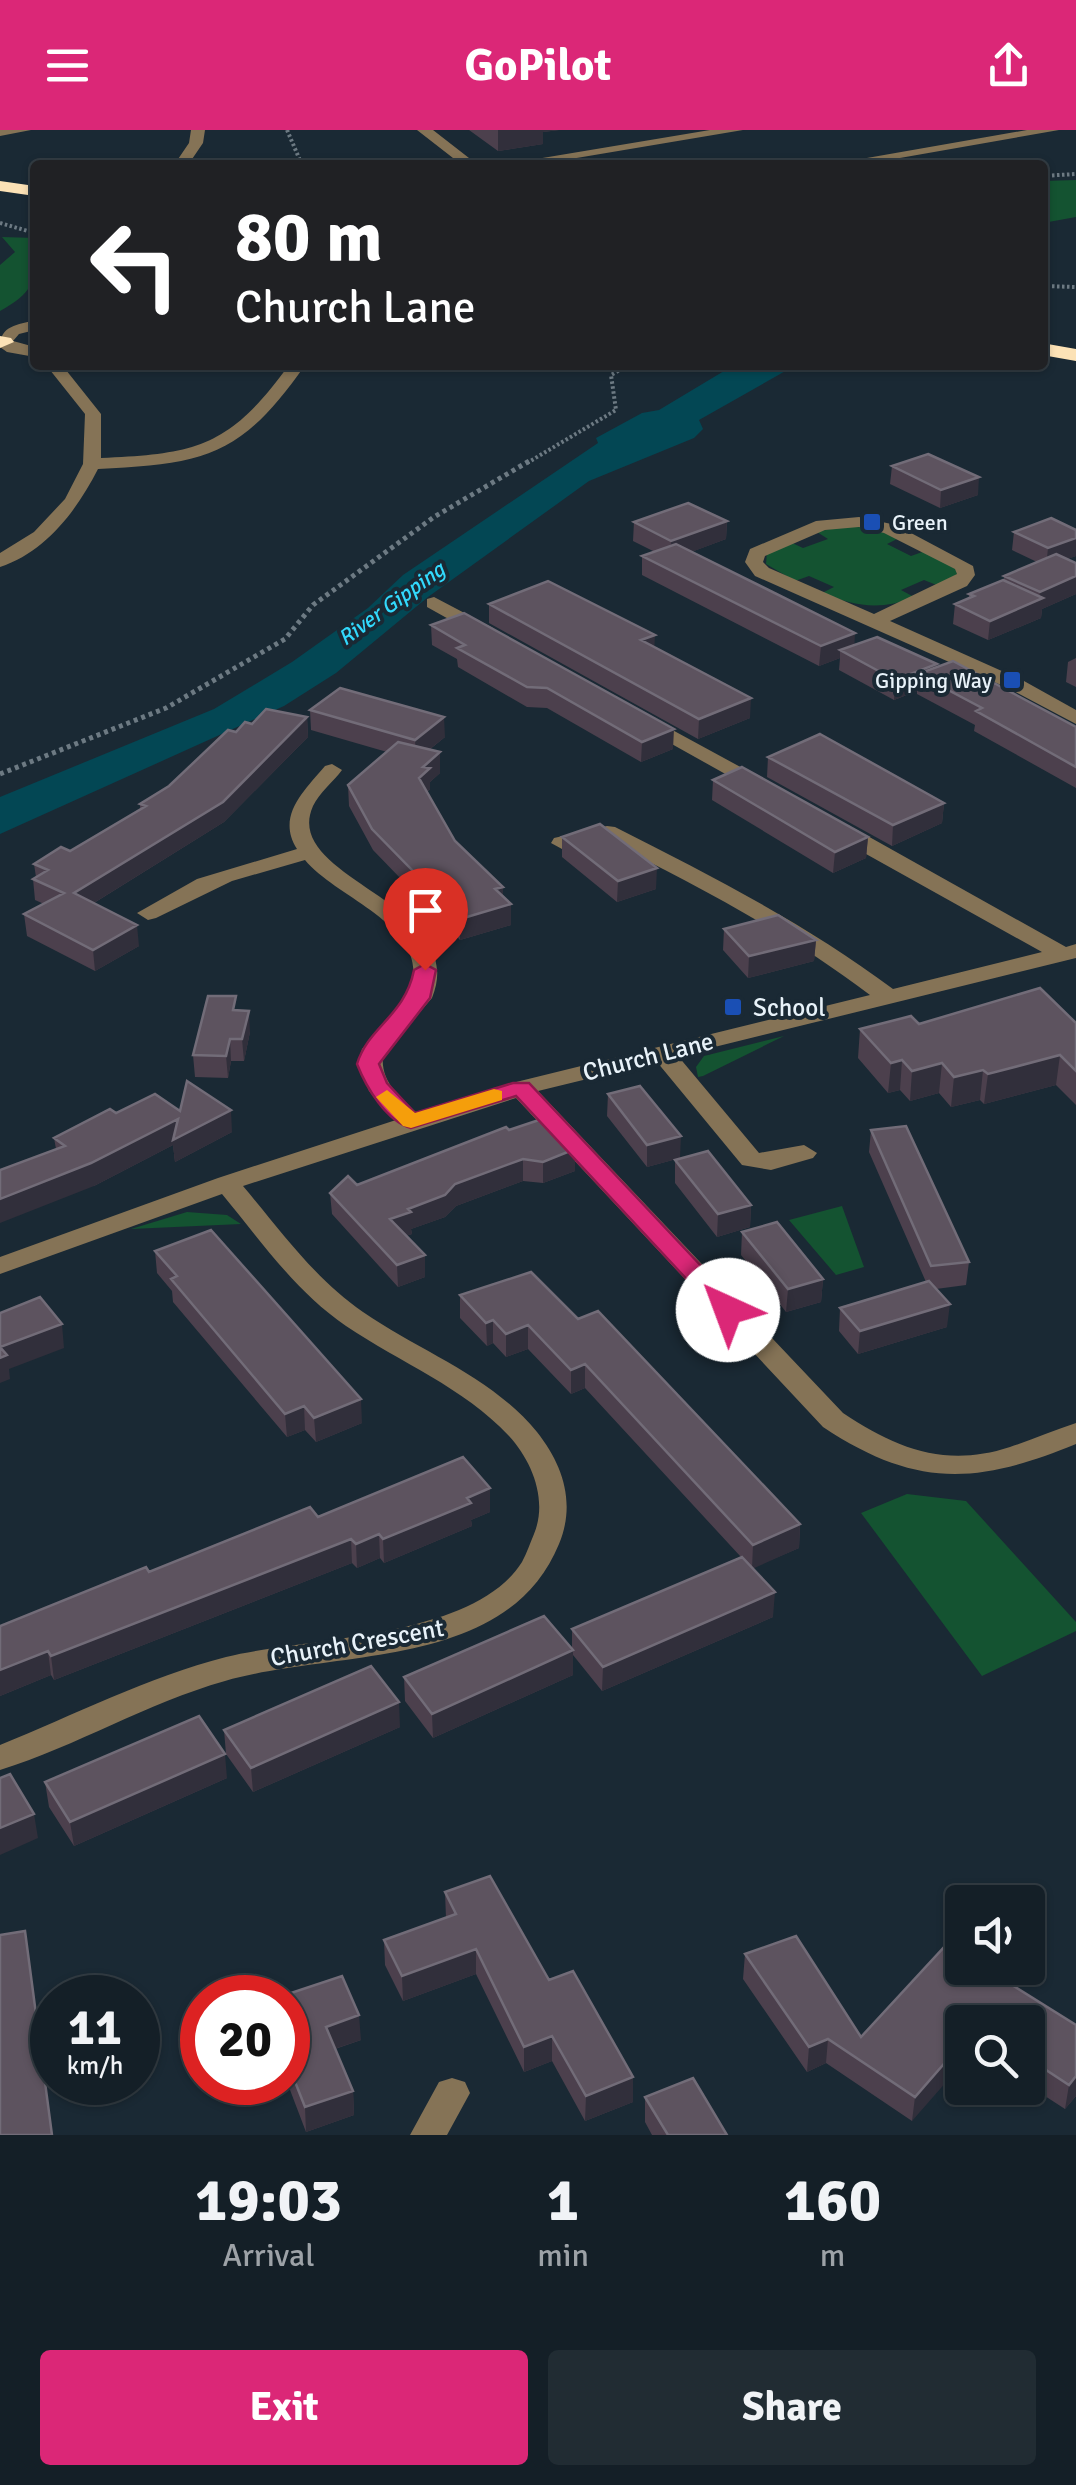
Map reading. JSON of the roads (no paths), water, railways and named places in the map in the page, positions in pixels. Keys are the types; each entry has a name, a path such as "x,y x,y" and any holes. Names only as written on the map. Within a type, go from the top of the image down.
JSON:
{"highway":[{"path":"0,172 30,175"},
{"path":"0,186 30,189"},
{"path":"0,194 30,197"},
{"path":"1048,334 1076,339"},
{"path":"1048,350 1076,355"}],"street":[{"path":"0,132 24,130"},
{"path":"184,160 196,143 198,130"},
{"path":"424,130 464,160"},
{"path":"541,160 736,130"},
{"path":"865,160 1052,130"},
{"path":"30,326 13,331 2,342 13,349 30,351"},
{"path":"0,561 40,536 73,502 92,464 92,414 58,370"},
{"path":"92,464 201,455 230,442 293,370"},
{"path":"875,621 955,586 966,576 964,566 890,529 859,522 822,525 756,553 754,562 762,572 1017,684 1076,718"},
{"path":"434,603 504,642"},
{"path":"626,710 783,798"},
{"path":"332,770 310,794 301,812 299,833 306,853 388,910 422,955 425,984 419,998 371,1054 368,1064 377,1085 411,1121"},
{"path":"818,818 1069,952"},
{"path":"562,843 607,832 719,888 824,948 888,997"},
{"path":"148,913 233,870 306,853"},
{"name":"Church Lane","path":"0,1266 227,1183 521,1088 1069,952"},
{"path":"662,1052 751,1160 771,1162 804,1153"},
{"path":"521,1088 834,1420 865,1444 896,1458 975,1468 1012,1460 1076,1434"},
{"name":"Church Crescent","path":"0,1758 223,1670 299,1652 408,1638 459,1624 508,1594 541,1557 549,1539 553,1520 550,1481 518,1429 463,1382 333,1303 227,1183"},
{"path":"428,2135 452,2092"}],"water":[{"name":"River Gipping","path":"726,370 787,370 699,420 703,429 694,438 589,481 428,597 336,673 284,706 0,834 0,797 214,709 292,662 368,608 403,575 598,443 596,438 642,413 659,410"}],"place":[{"name":"Green","path":"872,522"},
{"name":"Gipping Way","path":"1012,680"},
{"name":"School","path":"733,1007"}]}
